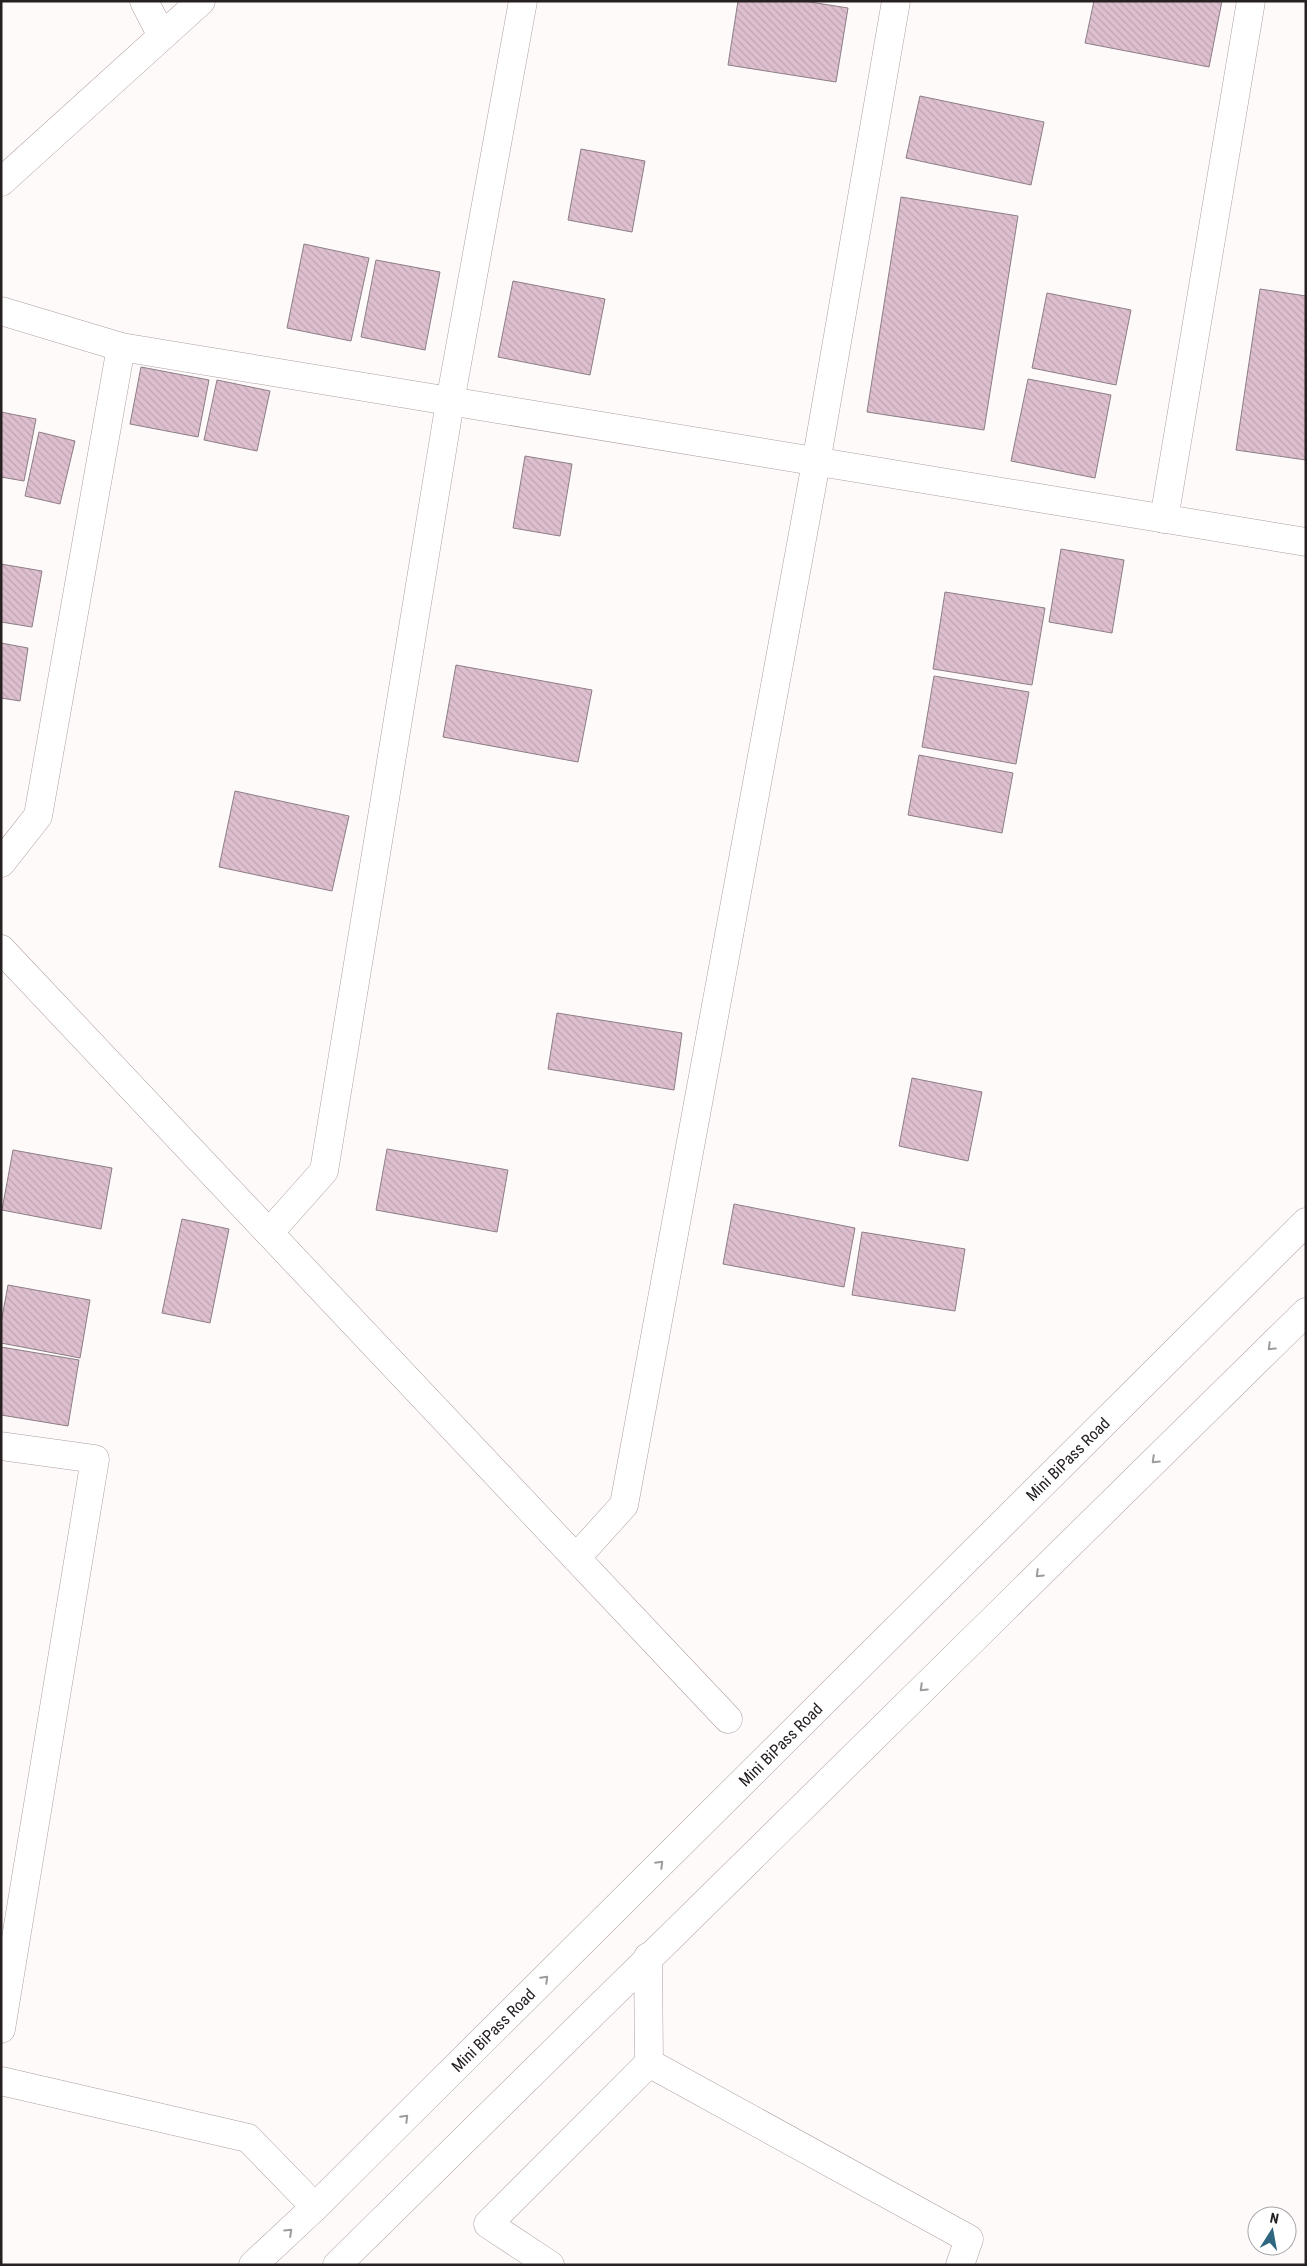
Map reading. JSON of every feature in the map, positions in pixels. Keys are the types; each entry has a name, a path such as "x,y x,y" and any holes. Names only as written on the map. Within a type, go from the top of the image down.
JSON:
{"street":[{"path":"144,1 162,36"},
{"path":"1,182 201,1"},
{"path":"270,1233 324,1171 450,402 523,1"},
{"path":"576,1558 624,1505 816,462 896,1"},
{"path":"1164,519 1251,1"},
{"path":"1,311 121,347 1306,542"},
{"path":"1,863 38,816 121,347"},
{"path":"1,949 728,1719"},
{"name":"Mini BiPass Road","path":"253,2265 315,2207 1306,1222"},
{"path":"337,2265 648,1957 1306,1312"},
{"path":"1,1446 95,1459 1,2029"},
{"path":"550,2265 488,2224 650,2063 648,1957"},
{"path":"650,2063 969,2239 960,2265"},
{"path":"1,2081 248,2138 315,2207"}],"building":[{"path":"738,1 804,1 848,8 836,82 728,65"},
{"path":"1094,1 1222,1 1209,67 1085,43"},
{"path":"920,96 1044,122 1031,185 906,158"},
{"path":"581,149 645,161 632,232 568,220"},
{"path":"901,197 1018,216 984,430 867,412"},
{"path":"304,244 369,258 351,341 287,328"},
{"path":"376,260 440,272 425,350 361,337"},
{"path":"513,281 605,299 590,375 498,357"},
{"path":"1260,289 1306,296 1306,460 1236,450"},
{"path":"1047,293 1131,310 1116,385 1032,368"},
{"path":"141,367 209,380 198,437 130,424"},
{"path":"1028,379 1111,395 1095,478 1011,461"},
{"path":"217,380 270,391 257,451 204,440"},
{"path":"1,412 36,419 24,481 1,477"},
{"path":"39,432 75,441 60,504 25,496"},
{"path":"525,456 572,464 560,536 513,528"},
{"path":"1061,549 1124,560 1112,633 1049,622"},
{"path":"1,564 42,571 32,627 1,622"},
{"path":"945,592 1045,608 1032,685 933,669"},
{"path":"1,643 28,648 20,701 1,698"},
{"path":"456,665 592,690 578,762 443,737"},
{"path":"934,676 1029,692 1016,764 922,747"},
{"path":"919,755 1013,773 1002,833 908,815"},
{"path":"235,791 349,816 332,891 219,867"},
{"path":"557,1013 682,1033 674,1090 548,1069"},
{"path":"912,1078 982,1092 968,1161 899,1146"},
{"path":"387,1149 508,1170 497,1232 376,1210"},
{"path":"13,1150 112,1168 101,1229 2,1210"},
{"path":"734,1204 855,1228 844,1287 723,1264"},
{"path":"182,1219 229,1229 210,1323 162,1313"},
{"path":"862,1232 965,1249 955,1311 852,1295"},
{"path":"8,1285 90,1300 80,1358 1,1343 1,1323"},
{"path":"1,1347 79,1360 68,1426 1,1415"}]}
